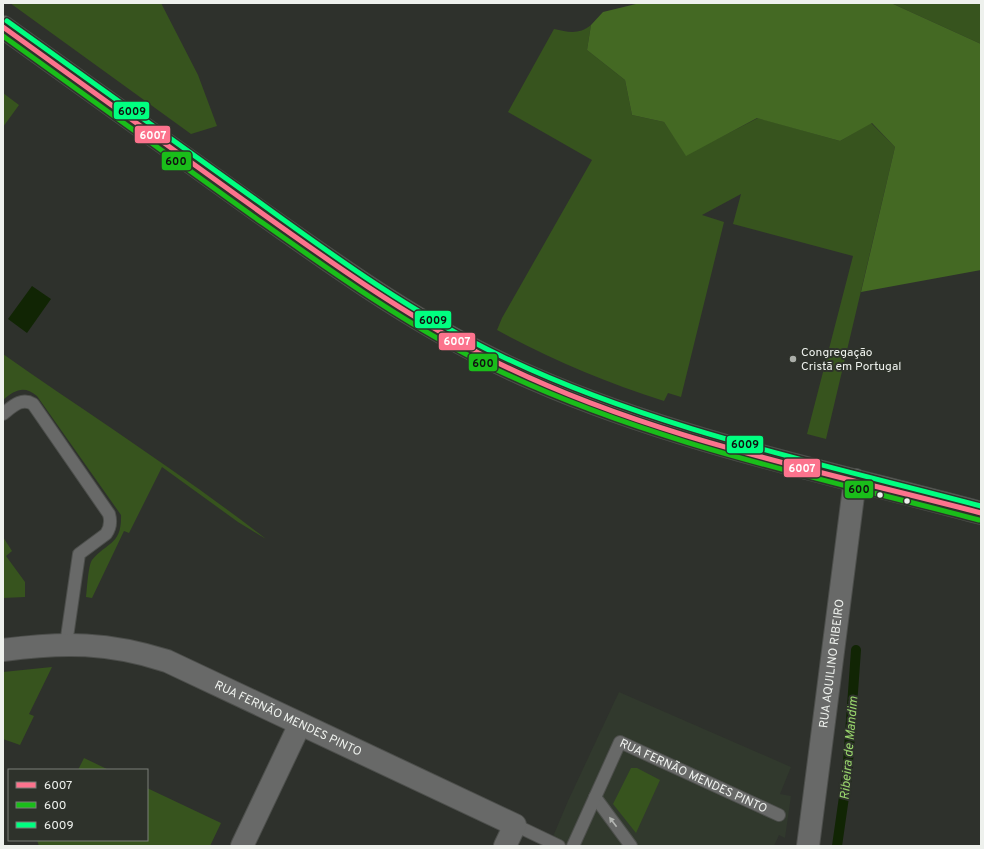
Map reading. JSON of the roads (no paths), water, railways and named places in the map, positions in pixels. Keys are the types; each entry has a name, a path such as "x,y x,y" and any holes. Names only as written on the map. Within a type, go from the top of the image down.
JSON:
{"main road":[{"path":"3,27 332,264 428,326 532,378 617,412 702,438 981,513"}],"street":[{"name":"RUA AQUILINO RIBEIRO","path":"808,846 855,480"},
{"name":"RUA FERNÃO MENDES PINTO","path":"3,650 66,644 118,649 167,661 515,825"},
{"path":"242,846 300,724"},
{"path":"505,846 515,825"}],"lane":[{"path":"3,414 20,402 25,401 33,404 109,514 111,521 109,530 106,534 80,554 66,644"},
{"name":"RUA FERNÃO MENDES PINTO","path":"573,846 620,742 779,815"},
{"path":"595,797 631,846"},
{"name":"RUA FERNÃO MENDES PINTO","path":"515,825 559,846"}],"waterway":[{"name":"Ribeira de Mandim","path":"837,846 847,776 856,650"}],"place":[{"name":"Congregação Cristã em Portugal","path":"793,359"}]}
